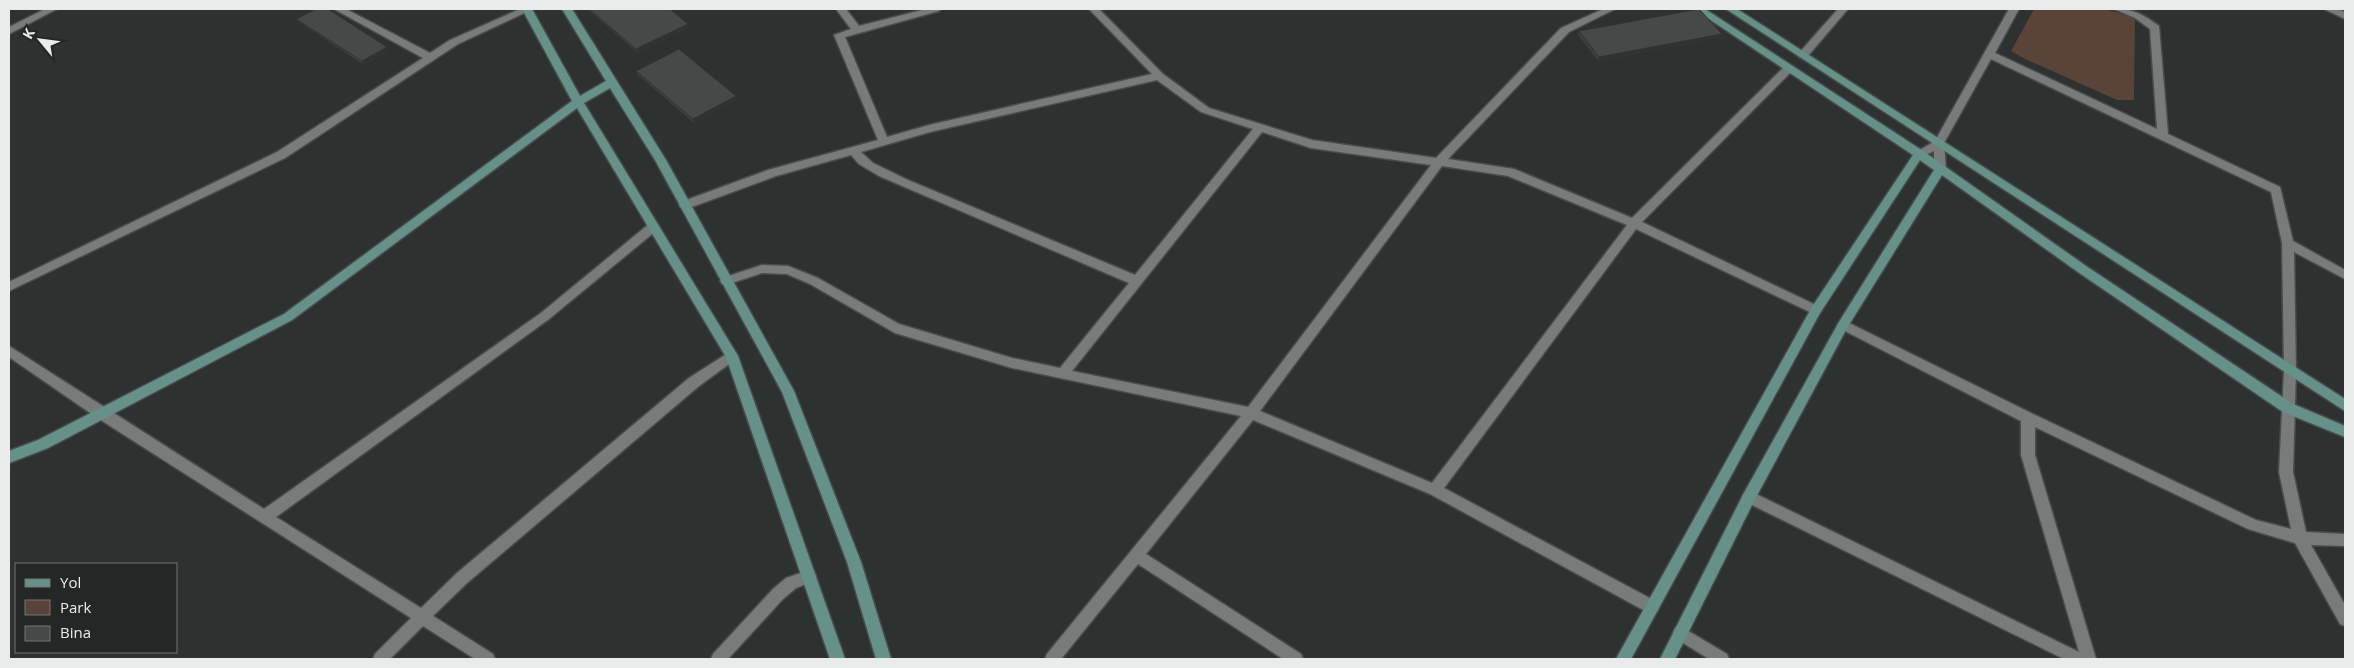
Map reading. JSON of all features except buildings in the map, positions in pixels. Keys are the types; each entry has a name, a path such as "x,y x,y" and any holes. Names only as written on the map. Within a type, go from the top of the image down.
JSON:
{"street":[{"path":"9,31 52,9"},
{"path":"339,9 430,58"},
{"path":"9,287 281,155 454,42 528,9 578,102 732,356 838,659"},
{"path":"567,9 685,205 788,391 854,562 884,659"},
{"path":"841,9 856,30"},
{"path":"884,142 839,35 936,9"},
{"path":"1094,9 1159,76 1205,110 1311,144 1510,172 1634,223 1816,310"},
{"path":"1052,659 1251,413 1439,162 1565,30 1610,9"},
{"path":"1699,9 1918,154 2082,269 2288,408 2345,432"},
{"path":"1732,9 2345,406"},
{"path":"1803,55 1843,9"},
{"path":"1667,659 1749,497 1843,325 1940,169 1939,143 2014,9"},
{"path":"2119,9 2143,12 2156,28 2162,136"},
{"path":"2329,9 2345,16"},
{"path":"1989,54 2276,190 2288,243 2290,371 2286,472 2300,538 2345,620"},
{"path":"1435,490 1634,223 1789,68"},
{"path":"685,205 772,173 929,129 1159,76"},
{"path":"9,457 43,444 288,317 578,102 612,82"},
{"path":"1062,374 1260,128"},
{"path":"1623,659 1816,310 1918,154 1939,143"},
{"path":"854,150 857,156 873,168 904,183 1136,281"},
{"path":"264,518 545,316 653,227"},
{"path":"2288,243 2345,275"},
{"path":"726,281 762,269 788,270 814,281 895,328 1012,364 1251,413 1435,490 1652,607"},
{"path":"1843,325 2028,418 2253,525 2300,538 2345,540"},
{"path":"9,351 264,518 488,659"},
{"path":"380,659 462,578 694,382 732,356"},
{"path":"2028,418 2028,455 2090,659"},
{"path":"1749,497 2079,659"},
{"path":"1136,555 1296,659"},
{"path":"718,659 778,594 791,583 809,576"},
{"path":"1680,633 1722,659"}],"green space":[{"path":"2034,9 2105,9 2135,18 2134,100 2117,100 2011,51"}]}
